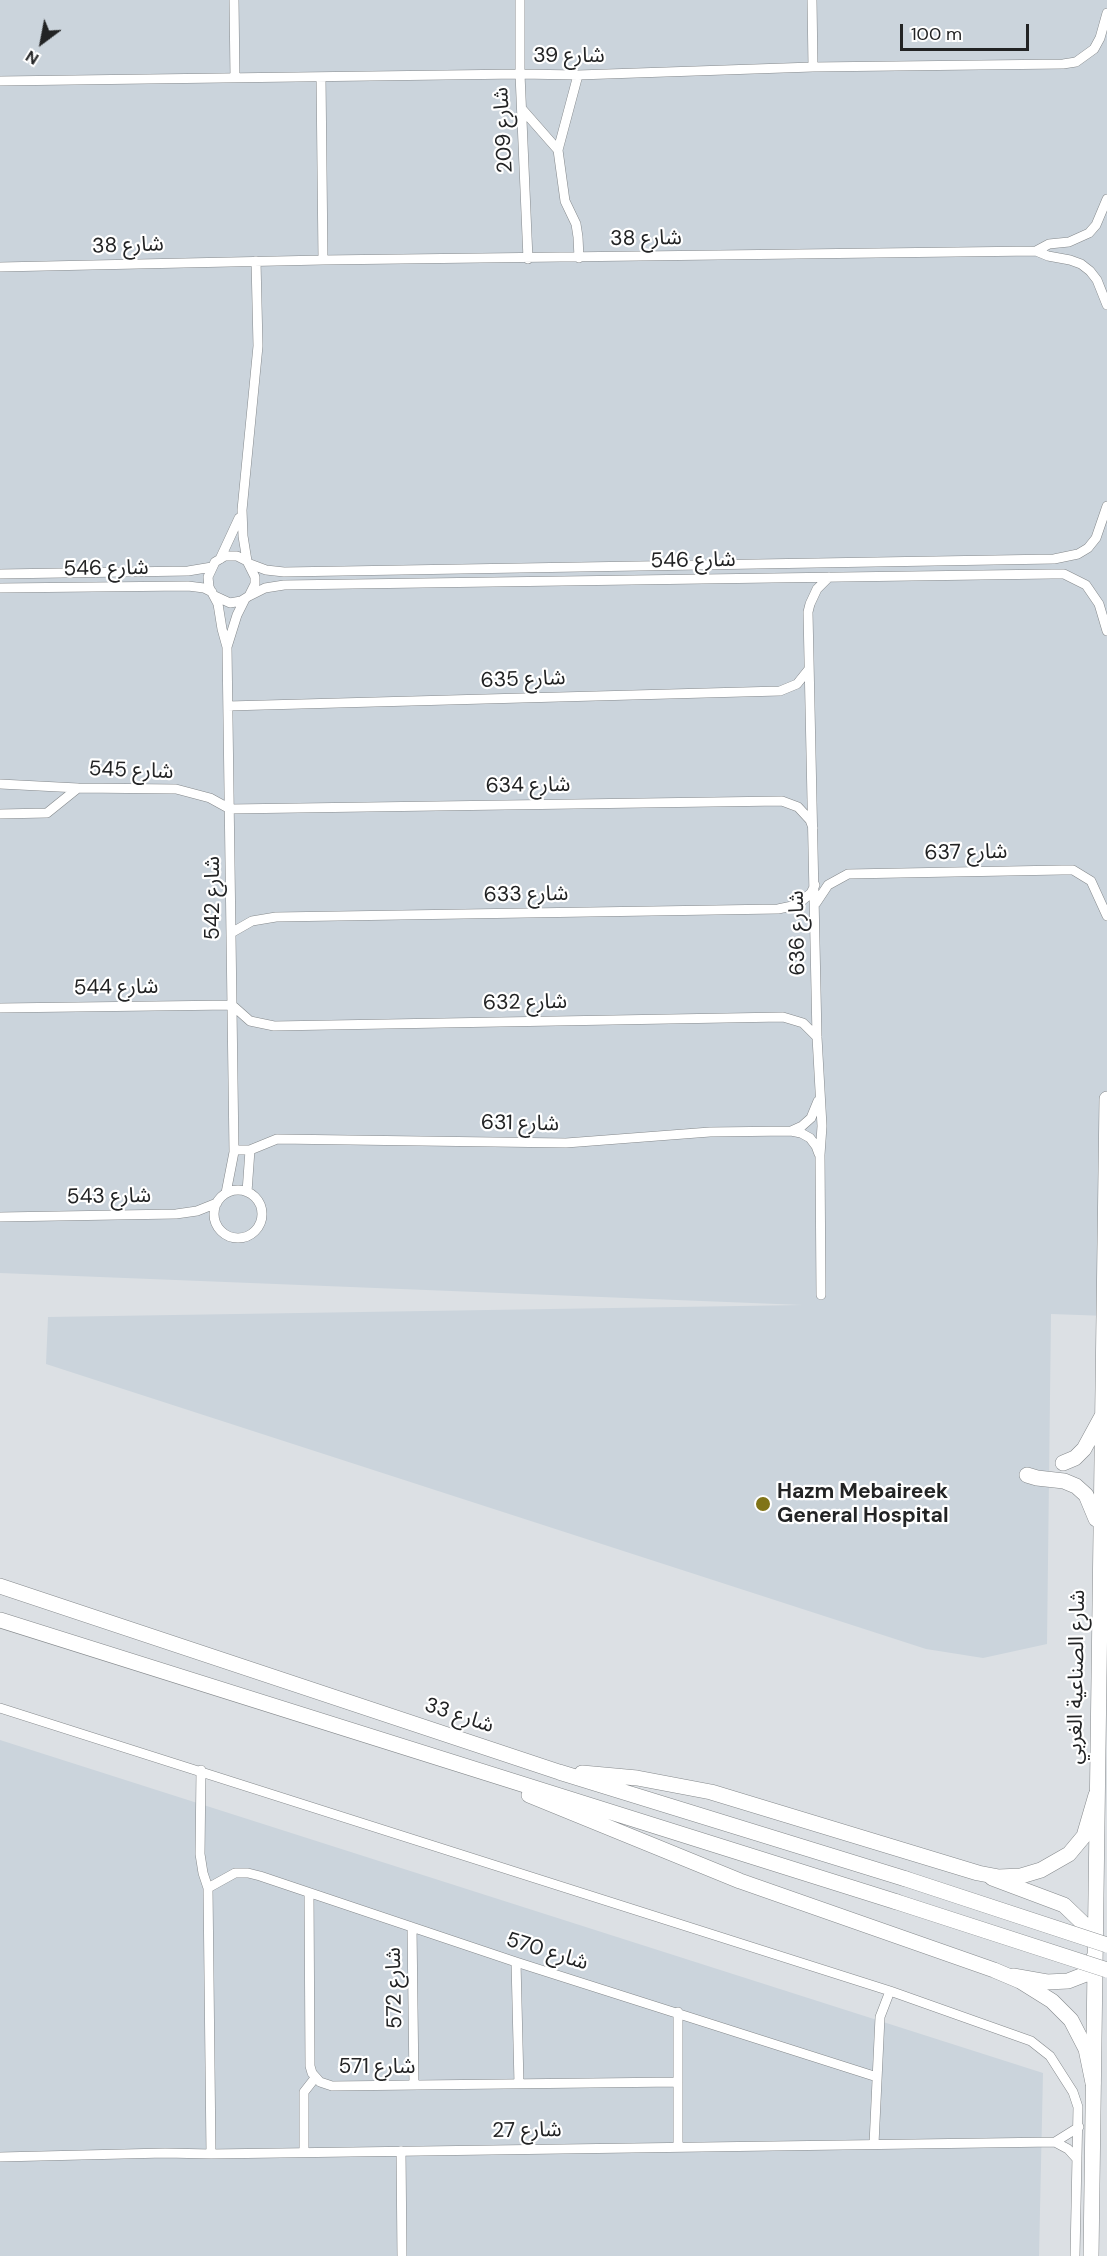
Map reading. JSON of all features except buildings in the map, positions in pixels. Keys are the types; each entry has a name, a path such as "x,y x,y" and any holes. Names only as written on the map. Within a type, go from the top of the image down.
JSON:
{"main road":[{"name":"شارع الصناعية الغربي","path":"1091,2256 1094,1996 1103,1949 1095,1925 1100,1528 1105,1469 1107,1099"},
{"path":"1063,1463 1075,1458 1084,1449 1104,1413"},
{"path":"1027,1475 1064,1481 1076,1486 1089,1501 1100,1528"},
{"name":"شارع 33","path":"0,1586 559,1772 906,1879 1103,1949"},
{"path":"0,1620 1107,1969 1103,1949 1090,1930 1064,1905 978,1873 711,1792 637,1778 559,1772"},
{"path":"498,1777 555,1807 722,1874 1007,1975 1033,1988 1052,2001 1071,2020 1086,2049 1093,2083"},
{"path":"978,1873 999,1877 1021,1876 1060,1861 1077,1847 1084,1836 1096,1795"},
{"path":"1095,1925 1107,1936"},
{"path":"1007,1975 1047,1982 1068,1981 1086,1974 1103,1949"},
{"path":"1094,1996 1107,1986"}],"street":[{"path":"234,0 235,78"},
{"name":"شارع 209","path":"520,0 521,108 528,259"},
{"path":"812,0 813,67"},
{"name":"شارع 39","path":"0,81 578,75 813,67 1058,64 1076,62 1094,49 1100,38 1107,13"},
{"path":"578,75 558,150 566,201 578,237 579,258"},
{"path":"321,77 323,260"},
{"path":"521,108 558,150"},
{"name":"شارع 38","path":"1036,251 1049,244 1069,242 1089,233 1096,225 1107,199"},
{"name":"شارع 38","path":"0,267 256,261 1036,251 1081,264 1097,280 1107,305"},
{"path":"242,510 220,559 212,567 208,577 214,594 230,603 247,597 253,590 255,577 249,563 243,536 242,510 258,346 256,261"},
{"name":"شارع 546","path":"249,563 266,570 284,572 1054,559 1078,555 1088,548 1096,538 1107,506"},
{"path":"220,559 231,555 249,563"},
{"name":"شارع 546","path":"0,574 188,571 212,567"},
{"name":"شارع 546","path":"247,597 265,588 284,585 1064,574 1081,581 1094,593 1107,631"},
{"name":"شارع 636","path":"821,1295 820,1155 822,1126 819,1096 809,669 810,604 817,589 829,577"},
{"name":"شارع 546","path":"0,588 188,586 214,594"},
{"name":"شارع 542","path":"214,594 227,647 234,1150 226,1193"},
{"name":"شارع 542","path":"227,647 237,615 247,597"},
{"name":"شارع 635","path":"228,706 780,691 797,684 809,669"},
{"path":"0,784 78,788"},
{"name":"شارع 545","path":"0,814 47,813 78,788 176,789 210,798 230,809"},
{"name":"شارع 634","path":"230,809 783,801 798,807 810,820 813,828"},
{"name":"شارع 637","path":"815,905 828,885 848,874 1073,870 1091,881 1107,916"},
{"name":"شارع 633","path":"231,933 252,921 276,917 778,909 796,905 804,900 815,885"},
{"name":"شارع 632","path":"232,1005 250,1021 274,1026 783,1017 803,1023 818,1037"},
{"name":"شارع 544","path":"0,1008 232,1005"},
{"path":"791,1131 802,1126 811,1118 817,1108 819,1096"},
{"path":"791,1131 810,1138 820,1155"},
{"name":"شارع 631","path":"250,1150 277,1139 566,1143 710,1132 791,1131"},
{"path":"234,1150 250,1150 247,1192"},
{"path":"234,1190 247,1192 260,1203 262,1216 257,1228 246,1236 232,1237 220,1229 215,1216 217,1203 226,1193 234,1190"},
{"name":"شارع 543","path":"0,1216 176,1214 197,1211 217,1203"},
{"path":"0,1708 201,1770 890,1991 1031,2041 1050,2056 1076,2097 1079,2127 1075,2256"},
{"path":"201,1770 201,1854 203,1873 208,1888 212,2154"},
{"name":"شارع 570","path":"208,1888 235,1873 248,1873 516,1962 878,2077"},
{"name":"شارع 571","path":"309,1893 310,2066 315,2078 326,2085 678,2082"},
{"name":"شارع 572","path":"412,1927 414,2085"},
{"path":"516,1962 519,2084"},
{"path":"874,2144 880,2017 890,1991"},
{"path":"678,2012 678,2147"},
{"path":"304,2152 304,2092 315,2078"},
{"path":"1077,2159 1068,2149 1055,2142 1079,2127"},
{"name":"شارع 27","path":"0,2157 1055,2142"},
{"path":"401,2151 402,2256"}],"shaded area":[{"path":"0,0 1107,0 1107,1316 1051,1314 1047,1644 983,1658 926,1649 46,1364 48,1317 802,1305 0,1273"},
{"path":"0,1740 1043,2073 1039,2256 0,2256"}],"place":[{"name":"Hazm Mebaireek General Hospital","path":"763,1504"}]}
